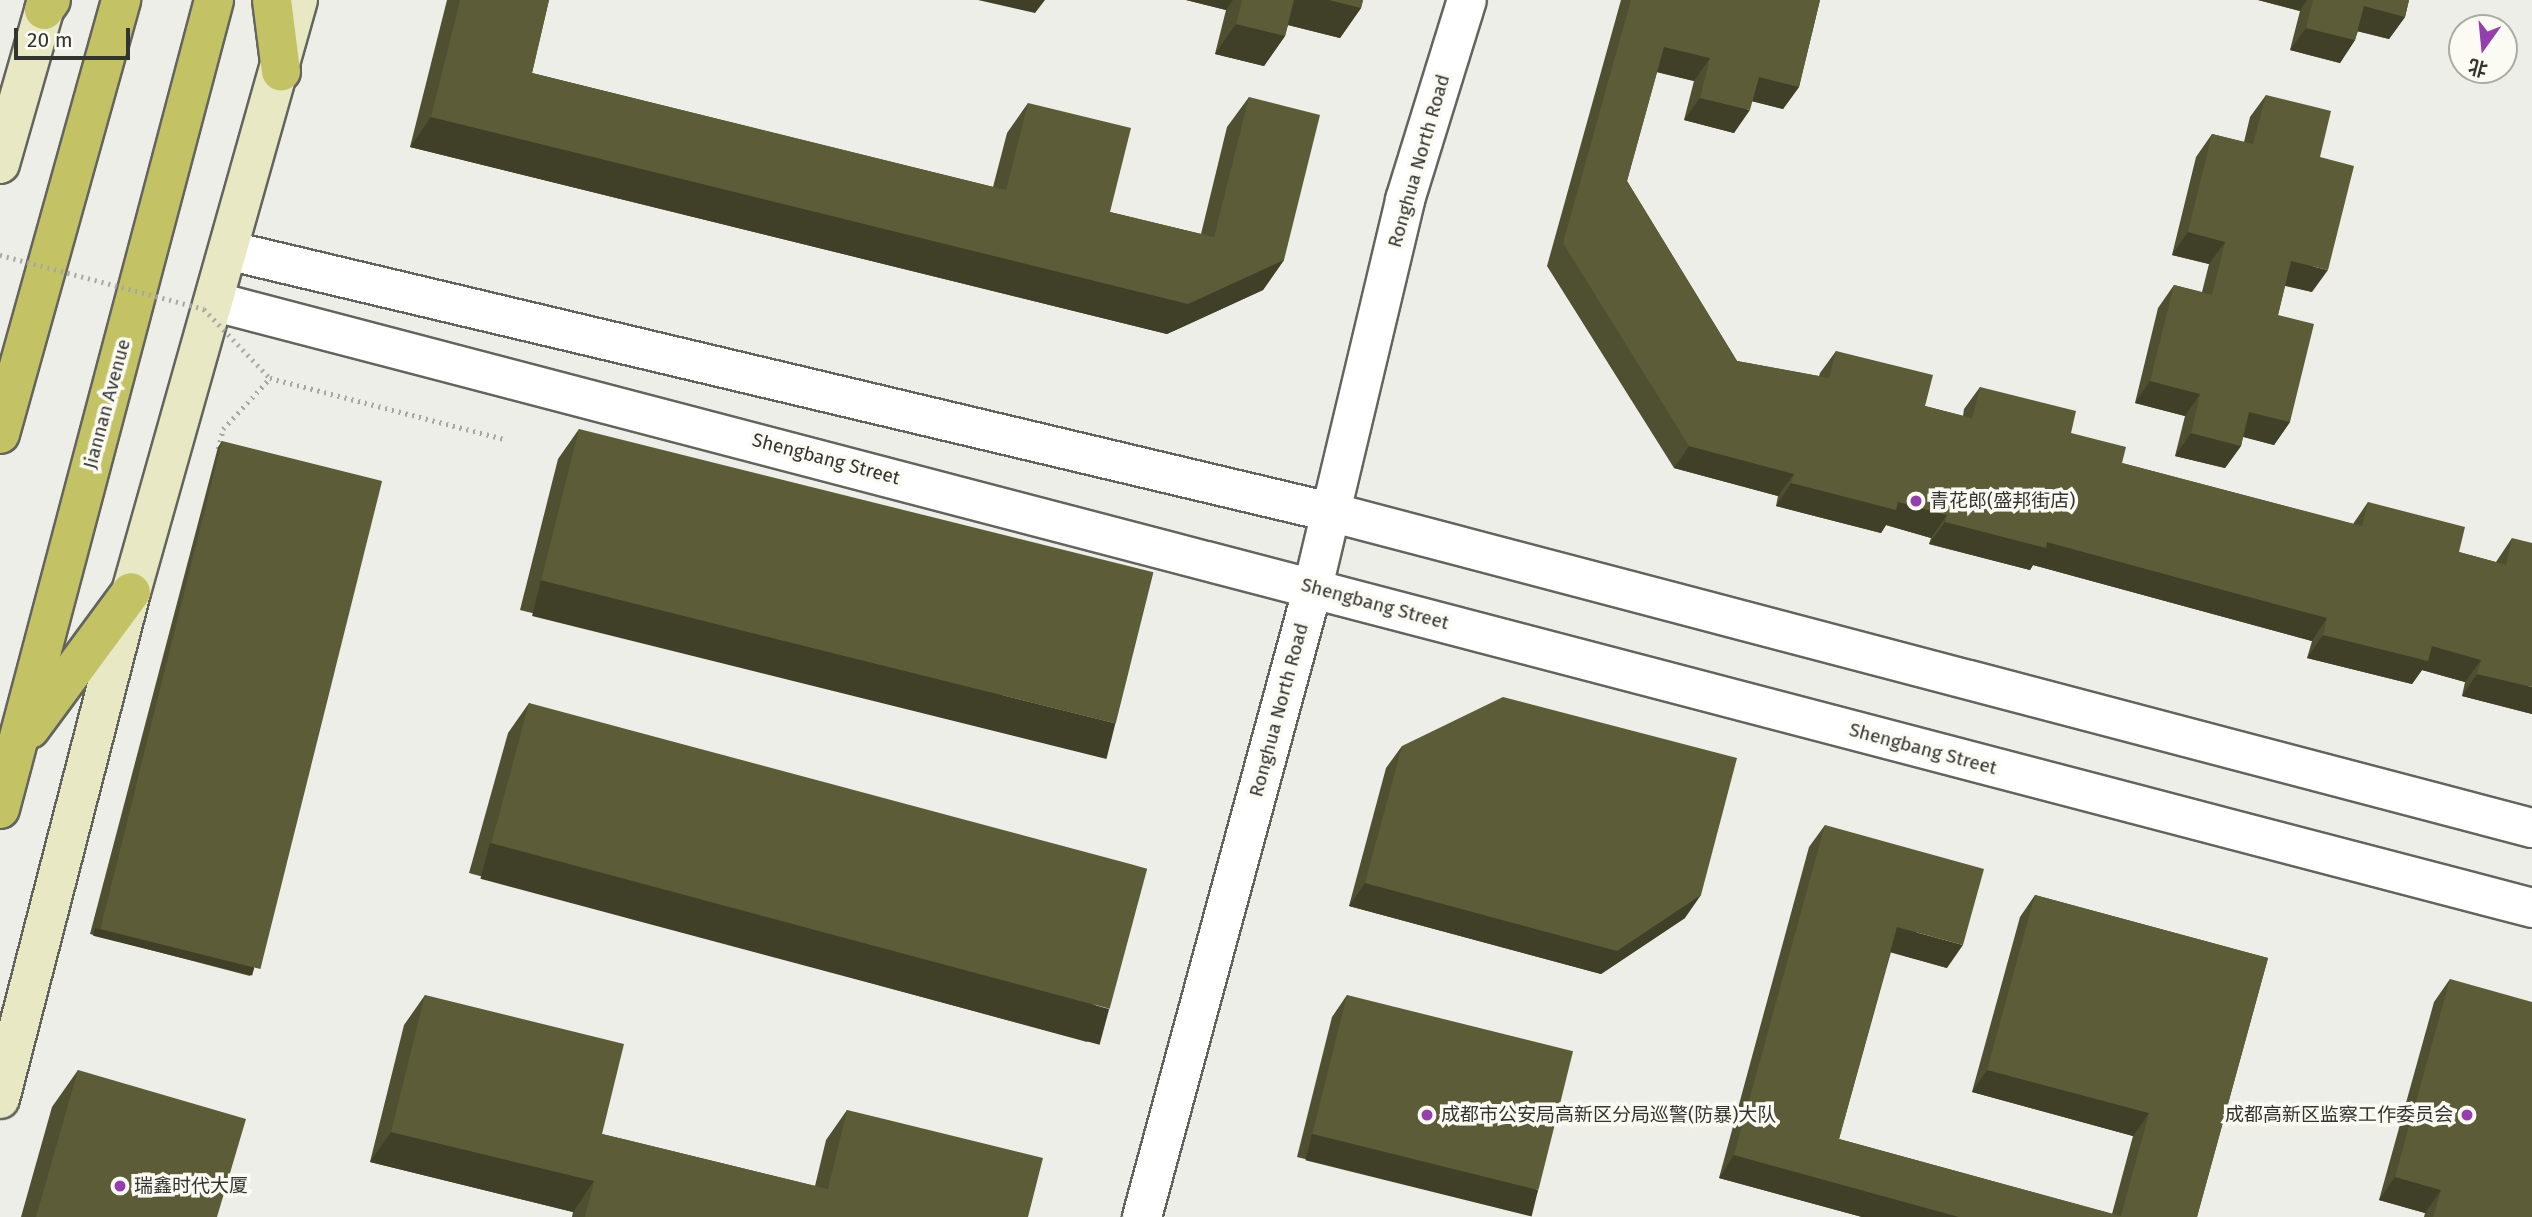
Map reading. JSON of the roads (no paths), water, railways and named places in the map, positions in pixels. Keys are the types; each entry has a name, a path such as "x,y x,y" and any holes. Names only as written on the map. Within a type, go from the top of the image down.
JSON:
{"highway":[{"path":"0,435 121,0"},
{"name":"Jiannan Avenue","path":"0,808 214,0"},
{"path":"272,0 281,71"},
{"path":"17,747 131,592"}],"main road":[{"path":"0,1099 131,592 231,251 299,0"},
{"path":"0,164 47,3"}],"street":[{"name":"Ronghua North Road","path":"1142,1217 1312,587 1405,200 1467,0"},
{"path":"231,251 1330,512 2532,828"},
{"name":"Shengbang Street","path":"216,302 2532,908"}],"place":[{"name":"青花郎(盛邦街店)","path":"1916,501"},
{"name":"成都市公安局高新区分局巡警(防暴)大队","path":"1427,1115"},
{"name":"成都高新区监察工作委员会","path":"2467,1115"},
{"name":"瑞鑫时代大厦","path":"120,1186"}]}
